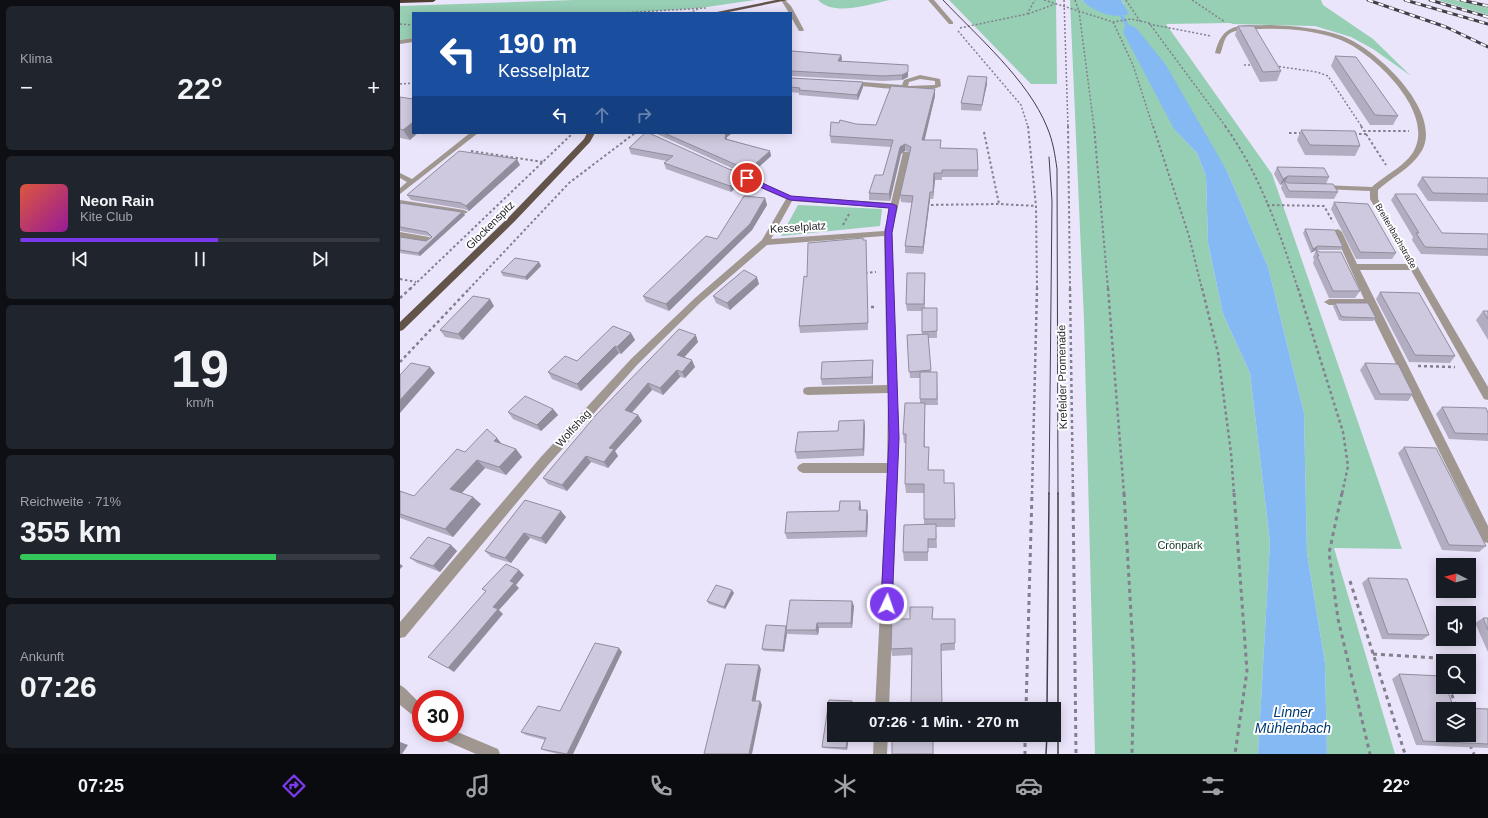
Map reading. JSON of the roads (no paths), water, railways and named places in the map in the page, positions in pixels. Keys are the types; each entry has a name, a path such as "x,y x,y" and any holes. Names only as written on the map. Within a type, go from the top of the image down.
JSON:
{"highway":[{"path":"400,1 433,0"}],"main road":[{"path":"720,12 784,0"},
{"name":"Glockenspitz","path":"400,328 511,220 587,140 590,134"}],"street":[{"path":"784,0 791,12"},
{"path":"930,2 951,23"},
{"path":"792,13 801,30"},
{"name":"Breitenbachstraße","path":"1218,53 1222,38 1227,31 1251,28 1307,30 1327,33 1345,39 1373,57 1392,76 1409,98 1418,114 1422,131 1420,146 1409,161 1392,173 1374,189 1374,199 1488,396"},
{"path":"400,42 412,40"},
{"path":"844,82 905,86"},
{"path":"400,192 473,134"},
{"path":"882,702 893,468 893,388 888,233 906,154"},
{"path":"725,169 790,198 893,206"},
{"path":"400,175 412,182"},
{"path":"1315,187 1374,189"},
{"name":"Kesselplatz","path":"765,242 790,198"},
{"path":"400,202 464,212"},
{"path":"1338,232 1344,255 1354,267 1488,538"},
{"name":"Kesselplatz","path":"765,242 840,235 888,233"},
{"path":"400,235 429,240"},
{"name":"Wolfshag","path":"400,632 555,448 634,361 722,278 765,242"},
{"path":"1354,267 1414,268"},
{"path":"1329,302 1370,302"},
{"path":"808,391 893,388"},
{"path":"803,468 893,468"},
{"path":"400,692 404,699 412,706"},
{"path":"464,742 493,754"},
{"path":"880,754 881,742"}],"water":[{"path":"1082,0 1121,0 1129,14 1117,16 1097,11"},
{"name":"Linner Mühlenbach","path":"1126,23 1136,28 1166,65 1227,171 1268,267 1304,413 1307,553 1325,663 1327,754 1258,754 1270,542 1250,373 1223,314 1208,243 1206,176 1197,153 1174,129 1123,32"}],"waterway":[{"name":"Linner Mühlenbach","path":"1122,17 1126,23"}],"tram line":[{"path":"943,0 1001,60 1028,93 1039,110 1054,148 1057,169 1058,494"},
{"path":"1049,157 1052,201 1049,494"},
{"path":"1047,702 1049,493"},
{"path":"1058,494 1058,754"},
{"path":"1046,754 1047,742"}],"railway":[{"path":"1368,0 1446,27 1488,47"},
{"path":"1405,0 1488,24"},
{"path":"1430,0 1488,17"},
{"path":"1461,0 1488,6"}],"park label":[{"name":"Crönpark","path":"1180,545"}]}
